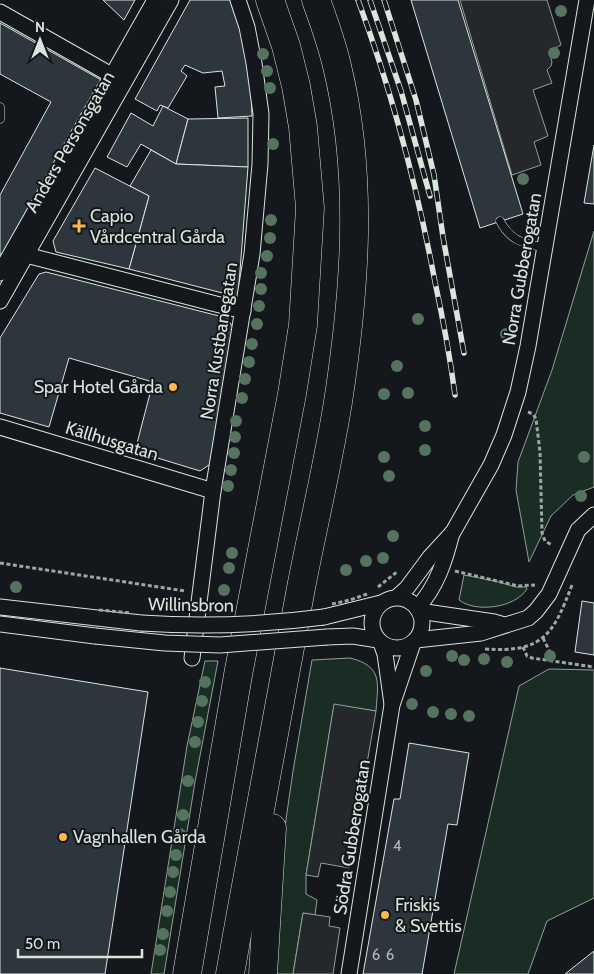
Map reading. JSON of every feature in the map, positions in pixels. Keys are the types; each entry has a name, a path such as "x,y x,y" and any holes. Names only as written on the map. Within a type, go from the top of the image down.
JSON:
{"highway":[{"path":"186,974 238,675 292,394 303,325 310,208 304,127 286,46 270,0"},
{"path":"230,974 338,403 354,271 355,211 353,166 348,124 338,68 316,0"},
{"path":"263,974 269,865 284,682"}],"street":[{"name":"Anders Personsgatan","path":"118,79 155,0"},
{"name":"Anders Personsgatan","path":"0,301 3,279 118,79 171,0"},
{"name":"Norra Kustbanegatan","path":"192,658 213,491 252,254 260,164 260,114 254,63 247,27 238,0"},
{"name":"Norra Gubberogatan","path":"397,598 453,532 491,465 504,435 515,400 528,346 587,0"},
{"path":"0,12 118,79"},
{"path":"20,252 243,311"},
{"name":"Källhusgatan","path":"0,427 213,491"},
{"path":"0,624 165,644 220,645 353,636 379,641 388,647 405,647 414,642 495,630 504,625 528,618 544,602 549,594 578,530 594,515"},
{"name":"Norra Gubberogatan","path":"418,609 438,576 446,558 453,532"},
{"path":"379,641 372,629 371,621 373,613 380,603 388,599 408,600 418,609 504,625"},
{"name":"Willinsbron","path":"0,607 171,625 221,625 293,621 340,614 380,603"},
{"path":"414,642 422,626 418,609"},
{"name":"Södra Gubberogatan","path":"379,641 385,654 392,705"},
{"name":"Södra Gubberogatan","path":"349,974 392,705 414,642"}],"lane":[{"path":"0,107 0,119"},
{"path":"500,221 507,233 518,241 545,248"}],"path":[{"path":"528,412 533,414 536,419 540,452 542,533 545,541 552,545"},
{"path":"0,563 139,586 200,593"},
{"path":"367,594 402,568"},
{"path":"453,571 518,586 535,585"},
{"path":"542,638 553,662"},
{"path":"523,647 527,656 553,662 594,667"}],"green space":[{"path":"594,231 594,487 573,495 551,516 529,562 516,490 518,462 552,370"},
{"path":"464,575 516,587 526,587 527,589 514,601 505,604 485,607 466,604 459,600"},
{"path":"350,658 361,661 368,666 376,677 376,711 334,705 306,875 306,894 317,900 315,915 303,913 293,974 273,974 279,868 312,660"},
{"path":"205,661 218,661 195,782 164,974 151,974 187,746"},
{"path":"549,669 594,670 594,898 547,921 528,974 454,974 519,686"}],"shaded area":[{"path":"460,0 547,0 561,45 549,51 552,62 547,70 552,83 533,90 548,136 534,142 541,165 512,175"},
{"path":"334,704 376,711 349,868 321,863 318,877 306,875"},
{"path":"303,913 330,917 329,926 340,928 333,974 293,974"}],"building":[{"path":"103,0 135,0 124,20"},
{"path":"190,0 232,0 250,66 252,116 218,118 215,87 225,86 222,71 203,73 185,65 181,71 187,76 168,108 160,105 157,111 135,99"},
{"path":"411,0 458,0 523,214 480,228"},
{"path":"0,23 103,81 5,257 0,254 0,195 51,102 0,74"},
{"path":"163,106 188,119 176,164 141,144 127,167 107,157 131,113 153,126"},
{"path":"248,118 248,167 176,164 188,119"},
{"path":"594,145 594,204 584,203"},
{"path":"151,150 176,164 248,167 238,297 129,269 149,196 130,186"},
{"path":"95,168 149,196 129,269 56,252 53,241"},
{"path":"46,272 227,318 234,329 212,463 200,471 135,451 153,382 69,358 49,427 0,413 0,338 39,274"},
{"path":"582,601 594,603 594,655 575,652"},
{"name":"Vagnhallen Gårda","path":"0,668 148,692 105,974 0,974"},
{"path":"409,743 469,753 457,825 448,824 422,974 363,974 394,799 400,799"},
{"path":"594,951 594,974 565,974"}],"railway":[{"path":"358,0 393,104 412,175 441,310 455,395"},
{"path":"370,0 401,91 430,196"},
{"path":"384,0 416,100 434,175 464,353"}],"place":[{"name":"Capio Vårdcentral Gårda","path":"79,226"},
{"name":"Spar Hotel Gårda","path":"173,387"},
{"name":"Vagnhallen Gårda","path":"63,837"},
{"name":"Friskis & Svettis","path":"385,915"}]}
